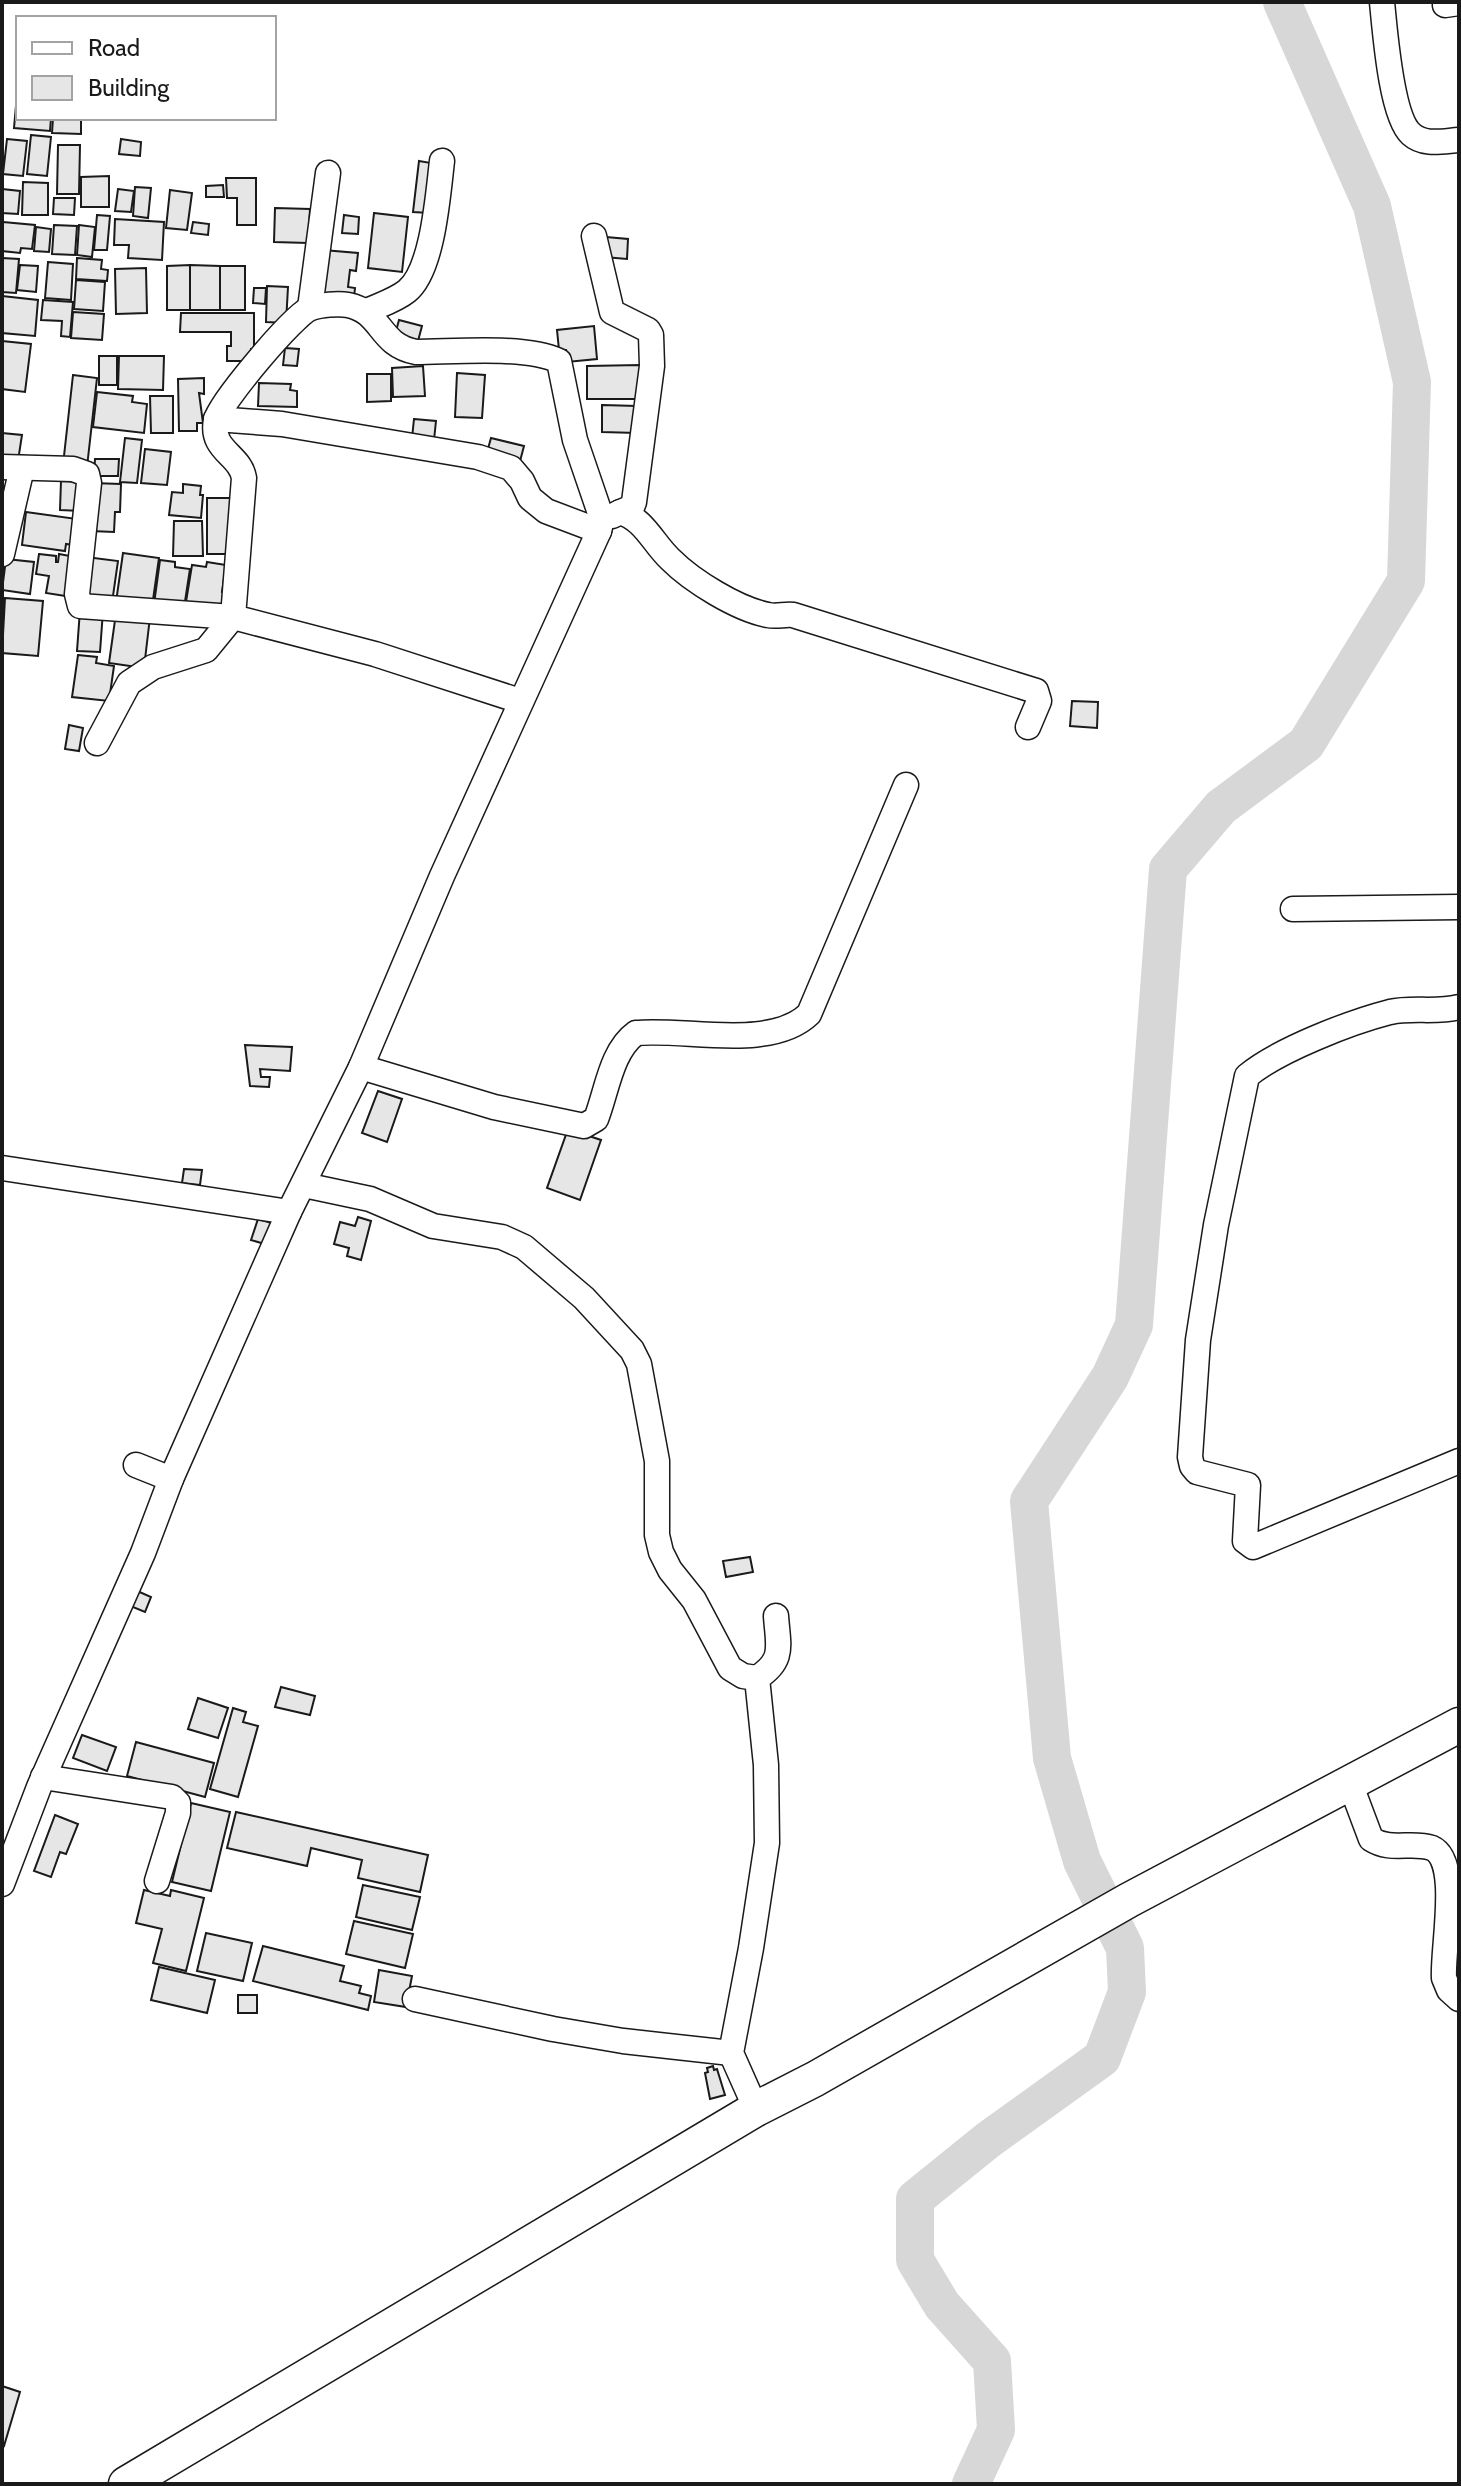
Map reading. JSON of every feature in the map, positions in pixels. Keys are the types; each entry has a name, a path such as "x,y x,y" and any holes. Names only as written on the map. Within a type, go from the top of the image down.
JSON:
{"highway":[{"path":"126,2484 756,2109 815,2079 1129,1900 1459,1725"}],"street":[{"path":"1382,2 1388,56 1400,117 1405,127 1412,135 1431,142 1459,140"},
{"path":"367,311 406,292 419,278 435,221 442,161"},
{"path":"310,308 328,173"},
{"path":"2,1884 43,1777 143,1553 171,1479 289,1212 361,1067 520,701 607,521 632,507 634,502 652,366 651,335 648,330 612,312 594,236"},
{"path":"97,743 129,683 153,667 206,650 233,617 244,478 243,469 223,450 216,438 216,419 225,401 287,326 310,308 345,304 367,311 400,349 416,352 540,354 559,361 575,440 607,521"},
{"path":"216,419 282,424 478,457 511,468 530,498 546,511 607,521 637,520 679,567 736,603 767,615 793,615 1036,691 1039,701 1028,727"},
{"path":"2,554 12,468 81,470 90,478 77,594 80,606 233,617 375,654 520,701"},
{"path":"361,1067 494,1107 584,1126 596,1119 620,1050 636,1033 769,1033 798,1024 809,1014 906,785"},
{"path":"1293,909 1459,907"},
{"path":"1459,1007 1392,1012 1304,1045 1256,1068 1247,1076 1216,1225 1198,1340 1190,1457 1197,1472 1248,1485 1245,1541 1253,1547 1459,1461"},
{"path":"2,1168 289,1212"},
{"path":"304,1185 370,1199 433,1226 502,1237 524,1247 593,1308 632,1350 639,1364 657,1461 657,1535 661,1552 670,1570 694,1600 730,1668 743,1676 757,1678 772,1668 778,1658 776,1616"},
{"path":"136,1465 171,1479"},
{"path":"756,2109 731,2053 767,1843 766,1765 757,1678"},
{"path":"43,1777 172,1797 178,1803 178,1813 157,1881"},
{"path":"1350,1783 1371,1839 1379,1845 1433,1848 1442,1855 1453,1893 1444,1978 1449,1990 1459,1999"},
{"path":"415,1999 623,2041 731,2053"}],"building":[{"path":"16,106 16,120 51,120 50,131 14,128"},
{"path":"53,120 81,120 81,134 52,133"},
{"path":"31,135 51,137 47,176 27,174"},
{"path":"7,139 27,141 23,176 3,174"},
{"path":"121,139 141,142 140,156 119,154"},
{"path":"58,145 80,145 79,194 57,194"},
{"path":"419,161 431,163 429,213 413,212"},
{"path":"109,176 109,207 81,207 81,177"},
{"path":"226,178 256,178 256,225 237,225 237,198 227,198"},
{"path":"23,182 48,183 48,215 22,215"},
{"path":"223,185 224,197 206,197 206,186"},
{"path":"135,187 151,188 148,218 133,216"},
{"path":"2,189 20,191 18,214 2,213"},
{"path":"118,189 134,191 131,212 115,211"},
{"path":"170,190 192,193 187,230 166,228"},
{"path":"54,198 75,198 74,215 53,214"},
{"path":"275,208 310,209 308,243 274,242"},
{"path":"374,213 408,217 402,272 368,268"},
{"path":"97,215 110,216 107,250 94,250"},
{"path":"344,215 359,217 358,234 342,233"},
{"path":"115,219 164,222 162,260 128,258 129,245 114,245"},
{"path":"3,222 35,225 32,249 21,248 20,253 2,251"},
{"path":"193,222 209,224 208,235 191,233"},
{"path":"54,225 77,226 75,255 52,254"},
{"path":"79,225 95,227 92,257 77,255"},
{"path":"36,227 51,229 49,252 34,251"},
{"path":"606,237 628,239 627,259 604,257"},
{"path":"323,250 358,253 356,271 350,270 348,287 355,288 354,297 318,294"},
{"path":"2,258 19,259 16,293 2,292"},
{"path":"77,258 102,260 101,269 108,270 107,281 76,279"},
{"path":"48,262 73,264 71,300 45,298"},
{"path":"20,265 38,266 36,292 17,290"},
{"path":"190,265 190,310 167,310 167,266"},
{"path":"190,265 220,266 220,310 190,310"},
{"path":"220,266 245,266 245,310 220,310"},
{"path":"146,268 147,313 116,314 115,269"},
{"path":"76,280 105,282 103,311 74,309"},
{"path":"267,286 288,287 286,323 266,322"},
{"path":"254,288 266,288 265,304 253,303"},
{"path":"2,296 38,300 35,336 2,333"},
{"path":"43,300 73,302 70,337 61,336 62,321 41,320"},
{"path":"73,312 104,314 102,340 71,338"},
{"path":"181,313 254,313 251,361 227,361 231,332 180,332"},
{"path":"399,320 422,326 418,341 395,335"},
{"path":"594,326 597,359 567,362 566,350 559,350 557,330"},
{"path":"2,341 31,344 25,392 2,389"},
{"path":"285,348 299,349 297,366 283,365"},
{"path":"99,356 117,356 117,385 99,385"},
{"path":"119,356 164,356 163,390 118,389"},
{"path":"640,365 641,399 587,399 587,366"},
{"path":"423,366 425,396 393,397 392,368"},
{"path":"457,373 485,375 482,418 455,417"},
{"path":"367,374 391,374 391,401 367,402"},
{"path":"73,375 97,378 87,467 63,465"},
{"path":"204,378 204,394 199,393 203,423 197,423 197,431 179,431 178,379"},
{"path":"259,383 291,384 290,390 297,391 297,407 258,406"},
{"path":"97,392 133,396 132,402 147,404 144,433 93,427"},
{"path":"150,396 173,396 173,433 151,433"},
{"path":"602,405 637,406 637,433 602,432"},
{"path":"414,419 436,421 434,440 412,438"},
{"path":"2,433 22,435 18,461 2,459"},
{"path":"125,438 142,440 137,483 120,482"},
{"path":"491,438 524,446 519,465 486,456"},
{"path":"145,449 171,452 167,485 141,483"},
{"path":"95,459 119,459 118,476 94,476"},
{"path":"61,481 82,482 81,511 60,510"},
{"path":"92,483 121,484 120,512 115,512 114,532 91,531"},
{"path":"183,484 201,486 201,518 169,515 172,492 183,493"},
{"path":"207,498 231,498 231,554 207,554"},
{"path":"26,512 77,519 73,545 66,544 65,551 22,545"},
{"path":"174,521 202,521 203,556 173,556"},
{"path":"123,553 159,558 152,607 116,602"},
{"path":"39,554 56,556 56,562 59,554 70,556 72,597 46,593 49,576 36,574"},
{"path":"86,557 118,561 112,603 80,599"},
{"path":"6,559 34,562 30,594 2,590"},
{"path":"160,560 190,569 184,608 154,604"},
{"path":"207,562 226,565 222,592 228,593 225,614 185,608 192,565 206,567"},
{"path":"5,598 43,601 38,656 2,653"},
{"path":"80,610 103,611 100,652 77,651"},
{"path":"116,613 150,617 144,668 109,663"},
{"path":"78,655 97,657 96,663 114,666 109,701 72,697"},
{"path":"1072,701 1098,702 1097,728 1070,726"},
{"path":"69,725 83,728 79,751 65,749"},
{"path":"245,1045 292,1047 290,1071 260,1069 261,1077 270,1077 269,1087 250,1086"},
{"path":"378,1091 402,1099 387,1142 362,1133"},
{"path":"568,1129 601,1140 580,1200 547,1188"},
{"path":"184,1169 202,1170 200,1185 182,1183"},
{"path":"358,1217 371,1221 361,1260 347,1256 349,1248 334,1244 340,1222 355,1226"},
{"path":"258,1219 275,1224 268,1245 251,1240"},
{"path":"750,1557 753,1572 726,1577 723,1561"},
{"path":"135,1590 151,1597 145,1612 128,1605"},
{"path":"281,1687 315,1696 310,1715 275,1707"},
{"path":"198,1698 228,1708 218,1738 188,1729"},
{"path":"233,1708 246,1712 243,1722 258,1726 238,1797 210,1789"},
{"path":"82,1735 116,1747 107,1771 73,1758"},
{"path":"136,1742 214,1763 205,1797 127,1776"},
{"path":"191,1803 230,1812 211,1891 172,1882"},
{"path":"236,1812 428,1855 420,1892 358,1878 362,1860 311,1848 307,1866 227,1848"},
{"path":"55,1815 78,1824 66,1854 60,1852 51,1877 34,1871"},
{"path":"363,1885 420,1897 412,1930 356,1917"},
{"path":"144,1890 170,1896 171,1890 204,1898 186,1971 153,1963 162,1929 136,1923"},
{"path":"354,1921 413,1934 405,1968 346,1954"},
{"path":"206,1933 252,1943 243,1981 197,1971"},
{"path":"263,1946 344,1966 340,1981 361,1986 359,1993 371,1996 368,2010 253,1981"},
{"path":"159,1967 215,1980 207,2013 151,2000"},
{"path":"379,1970 412,1976 406,2007 374,2002"},
{"path":"238,1995 257,1995 257,2013 238,2013"},
{"path":"713,2066 714,2070 717,2069 725,2095 710,2099 705,2073 708,2072 707,2068"},
{"path":"2,2386 20,2392 4,2446 2,2445"}],"waterway":[{"path":"971,2484 996,2430 992,2361 942,2305 915,2260 915,2199 988,2140 1102,2058 1127,1992 1125,1948 1082,1861 1052,1758 1029,1501 1110,1377 1134,1325 1168,869 1221,807 1306,744 1406,581 1412,382 1372,206 1282,2"}]}
